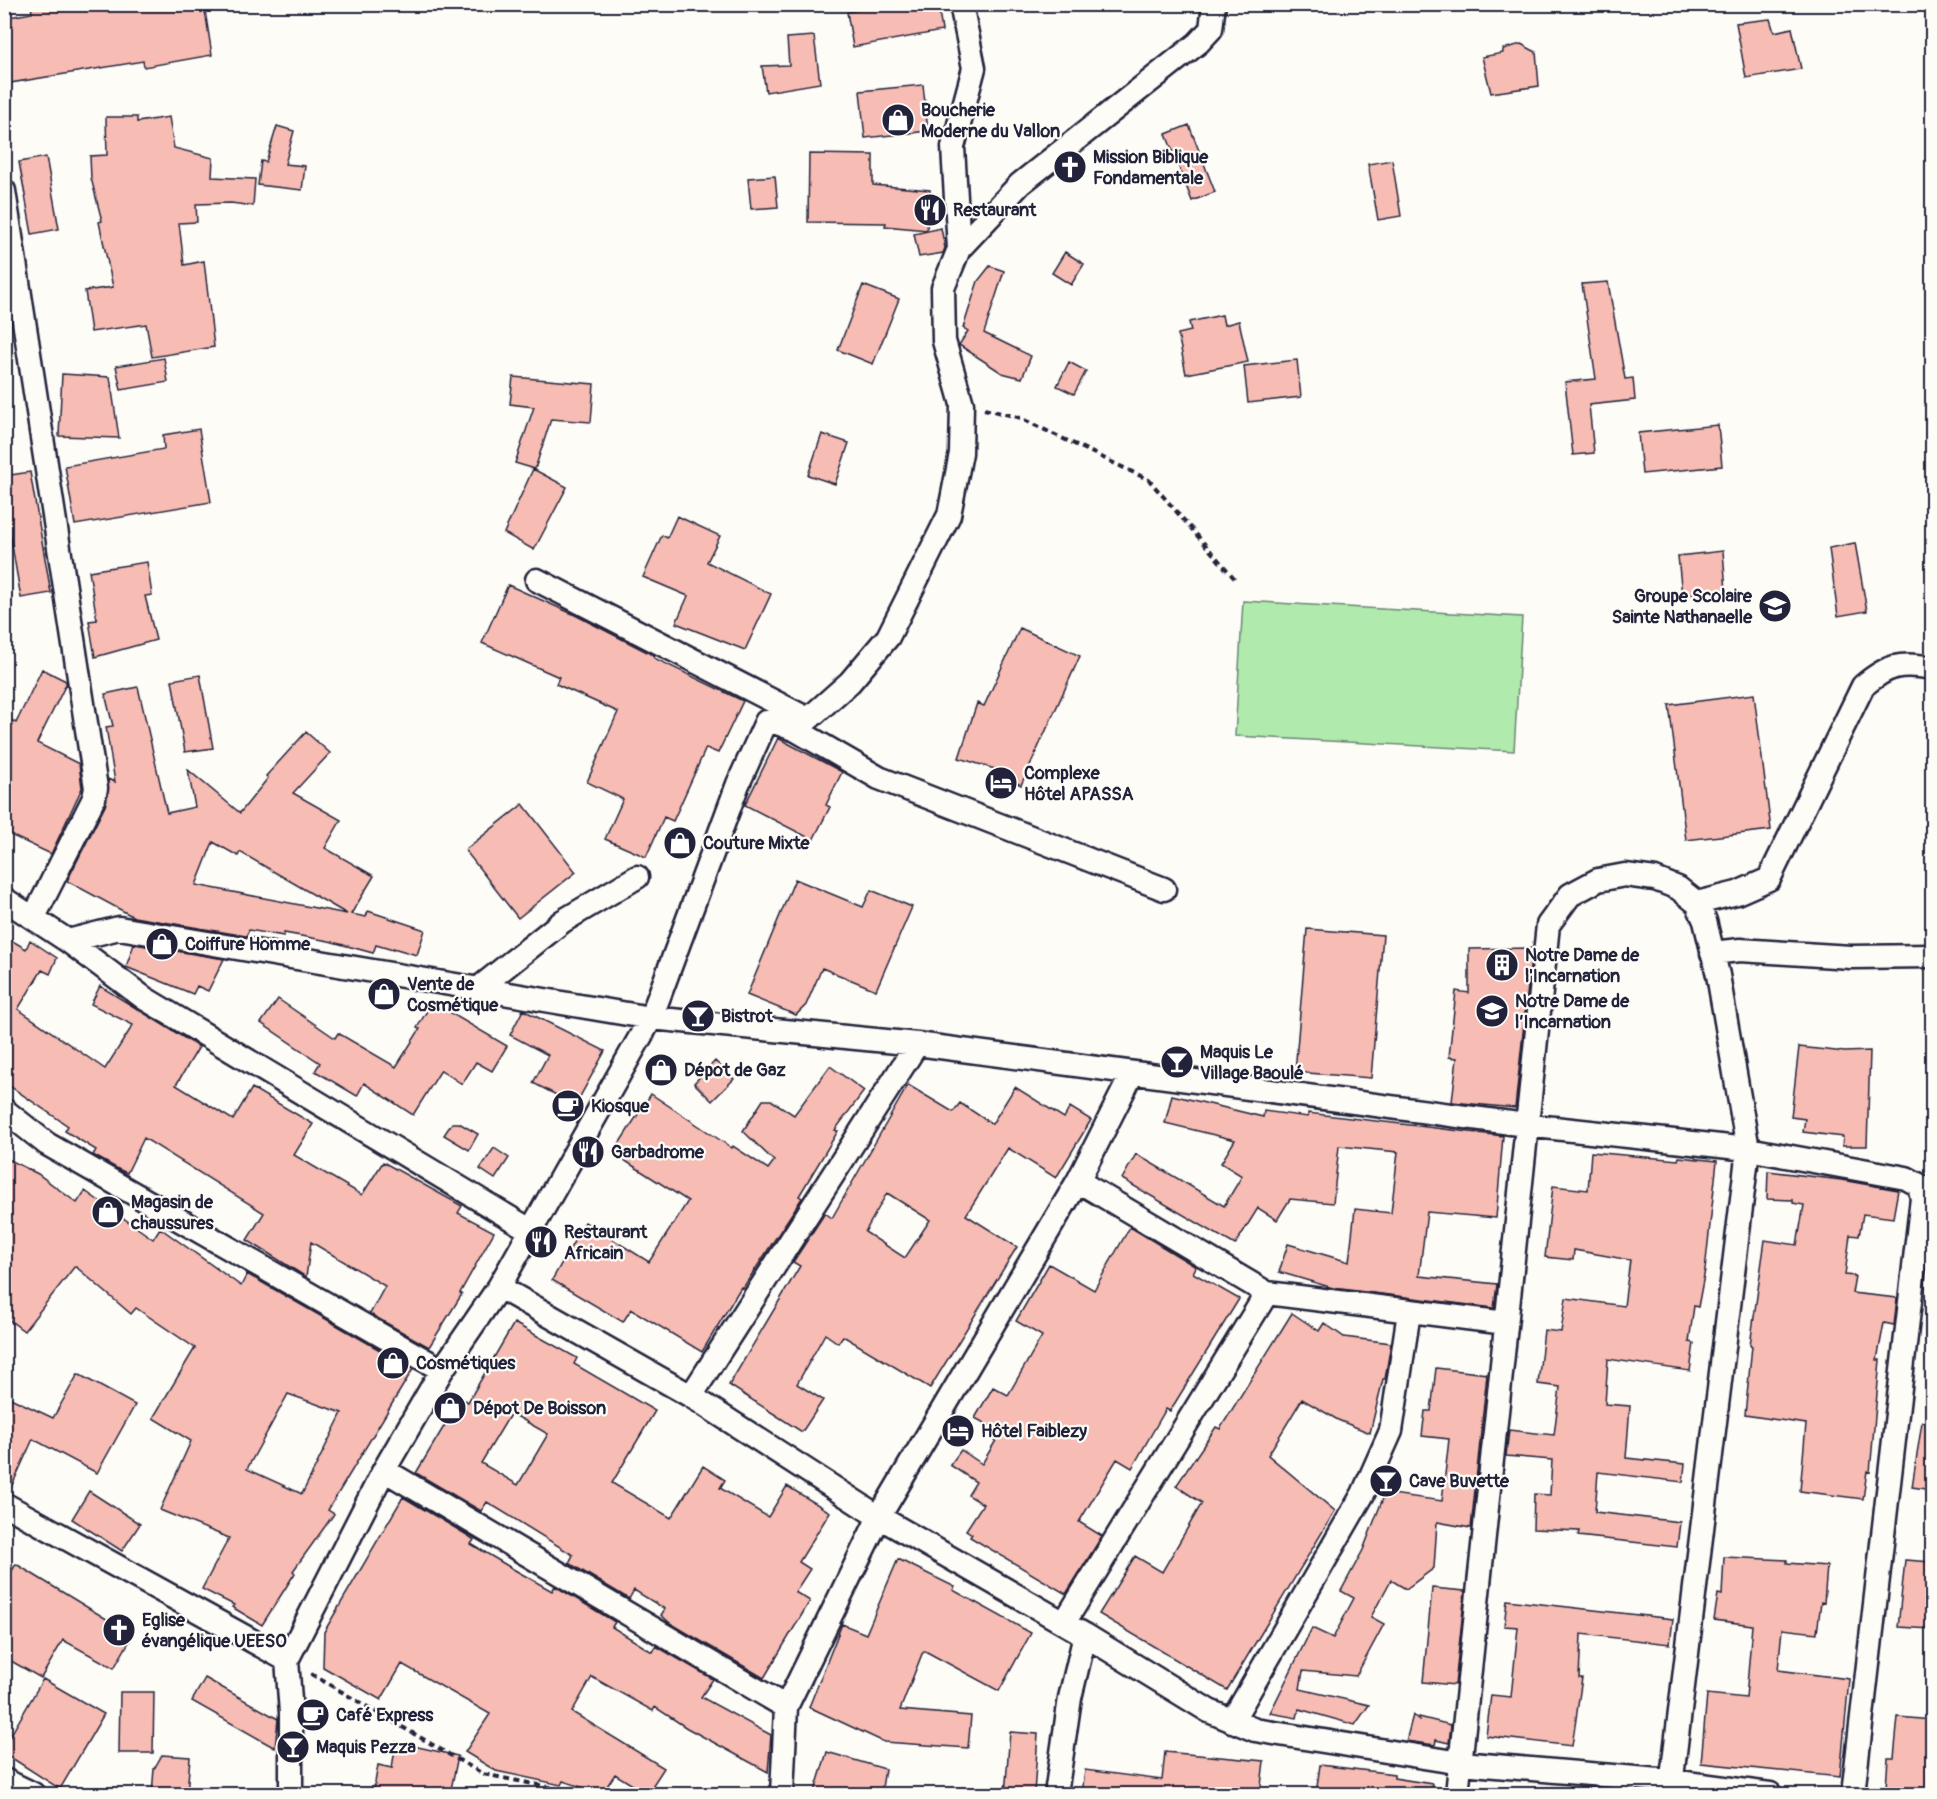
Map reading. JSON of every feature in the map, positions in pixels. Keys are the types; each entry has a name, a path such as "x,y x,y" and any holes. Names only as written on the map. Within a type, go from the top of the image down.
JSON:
{"street":[{"path":"291,1794 291,1713 287,1660 384,1470 442,1370 499,1287 651,1018 738,784 766,722 801,724 850,682 888,637 949,515 961,453 962,404 944,341 944,288 958,249 953,147 974,68 962,4"},
{"path":"958,249 1020,184 1198,43 1210,29 1214,4"},
{"path":"4,191 96,788 94,798 34,917"},
{"path":"537,580 801,724 879,778 1164,889"},
{"path":"1697,903 1737,893 1769,879 1863,686 1883,670 1908,664 1932,668"},
{"path":"1457,1794 1548,924 1570,895 1598,880 1625,875 1655,879 1677,888 1697,903 1712,952 1748,1149 1670,1788"},
{"path":"478,988 563,921 637,877"},
{"path":"4,899 68,941 144,998 530,1230"},
{"path":"68,941 119,928 651,1018 917,1044 1526,1125 1748,1149 1906,1178 1919,1185 1920,1192 1853,1794"},
{"path":"1712,952 1740,950 1851,957 1932,956"},
{"path":"691,1396 917,1044"},
{"path":"782,1794 786,1707 879,1518 1078,1182 1132,1074"},
{"path":"4,1110 47,1144 442,1370"},
{"path":"1078,1182 1267,1293 1506,1323"},
{"path":"499,1287 691,1396 879,1518 1085,1635 1209,1711 1232,1721 1255,1730 1461,1763 1670,1788 1770,1794"},
{"path":"1064,1623 1267,1293"},
{"path":"1232,1721 1363,1494 1386,1442 1397,1402 1409,1312"},
{"path":"384,1470 786,1707"},
{"path":"4,1504 287,1660"},
{"path":"1056,1794 1068,1710 1085,1635"},
{"path":"4,1780 33,1794"}],"path":[{"path":"962,404 1018,417 1149,480 1235,579"},
{"path":"287,1660 483,1774 584,1794"}],"green space":[{"path":"1243,601 1522,617 1514,751 1235,736"}],"building":[{"path":"31,4 204,4 212,55 144,67 143,61 4,84 4,18 32,13"},
{"path":"892,4 938,4 942,31 853,47 847,12"},
{"path":"1770,19 1774,32 1792,28 1801,69 1746,78 1736,23"},
{"path":"814,36 820,83 766,92 762,66 789,65 787,38"},
{"path":"1521,44 1536,52 1539,86 1491,93 1482,57 1503,53 1503,49"},
{"path":"923,85 928,131 865,138 860,91"},
{"path":"106,117 137,117 137,122 169,117 174,148 213,158 212,177 255,179 253,206 231,203 196,204 197,222 179,223 184,265 204,261 214,347 152,357 146,324 91,332 85,291 113,287 99,222 102,221 91,178 90,156 107,155"},
{"path":"1189,125 1215,192 1192,201 1166,134"},
{"path":"277,126 294,131 285,164 305,166 302,190 258,185 261,161 266,162"},
{"path":"809,154 873,155 873,185 930,190 927,230 885,226 886,223 808,222"},
{"path":"46,157 59,229 32,234 19,162"},
{"path":"1392,160 1401,216 1378,220 1368,164"},
{"path":"775,176 778,207 751,209 748,178"},
{"path":"941,228 945,248 943,253 919,257 914,234"},
{"path":"1065,252 1084,264 1071,285 1052,273"},
{"path":"990,266 1004,271 984,333 1031,356 1022,378 1002,373 959,345 968,331 963,328 978,281"},
{"path":"1608,282 1625,379 1633,378 1635,400 1589,405 1594,453 1573,455 1565,382 1596,379 1582,284"},
{"path":"863,285 899,299 873,364 838,350"},
{"path":"1222,315 1224,325 1239,321 1248,362 1186,374 1178,334 1191,331 1189,322"},
{"path":"164,358 168,382 121,390 116,366"},
{"path":"1297,360 1301,397 1248,403 1244,366"},
{"path":"1069,362 1086,371 1074,394 1057,386"},
{"path":"62,374 110,377 119,438 59,436"},
{"path":"513,377 594,384 591,422 551,419 535,469 515,463 534,407 510,404"},
{"path":"1718,425 1722,466 1642,474 1638,433"},
{"path":"199,429 211,502 75,525 65,466 164,449 163,435"},
{"path":"822,434 849,443 835,484 808,475"},
{"path":"533,469 567,487 534,550 504,533"},
{"path":"30,472 51,593 21,598 4,499 4,476"},
{"path":"677,516 720,536 707,562 771,594 745,650 676,623 688,596 643,577 662,535 667,538"},
{"path":"1855,543 1867,611 1838,616 1829,548"},
{"path":"1723,551 1726,591 1682,595 1678,556"},
{"path":"147,562 152,595 145,596 156,640 95,657 89,621 97,620 89,571"},
{"path":"508,585 575,615 655,656 654,658 743,701 718,753 706,748 673,821 664,817 646,857 605,839 623,799 587,782 618,712 556,684 559,677 482,643"},
{"path":"1020,628 1080,656 1021,785 997,773 998,770 959,758 977,703 984,706"},
{"path":"42,669 66,681 66,684 37,743 79,764 82,788 51,854 4,832 4,716 16,723"},
{"path":"200,675 213,748 185,752 172,680"},
{"path":"138,687 167,813 195,807 188,770 240,813 268,778 266,776 306,732 330,753 293,793 341,820 325,848 374,876 351,914 366,917 368,911 425,930 417,955 376,945 373,953 329,941 284,933 284,936 249,930 246,936 134,917 67,881 106,804 108,779 115,782 106,727 113,726 105,694","holes":["213,842 238,856 240,852 347,914 196,885"]},
{"path":"1754,694 1771,830 1686,840 1669,705"},
{"path":"778,738 842,772 826,805 830,807 813,840 745,805"},
{"path":"523,804 576,872 518,918 465,850"},
{"path":"795,879 863,907 871,890 912,907 876,990 822,968 806,1005 796,1015 747,995"},
{"path":"1307,929 1383,935 1371,1078 1295,1072"},
{"path":"4,936 26,949 30,940 57,958 50,974 42,970 18,1009 105,1069 133,1025 91,1004 100,986 199,1047 176,1085 233,1120 252,1088 313,1124 294,1155 362,1195 383,1162 462,1206 458,1213 494,1232 460,1293 462,1294 429,1347 370,1314 385,1286 311,1242 306,1277 247,1240 264,1213 144,1138 127,1173 118,1169 93,1155 96,1150 65,1131 68,1126 4,1082"},
{"path":"134,944 224,959 208,991 197,986 193,994 126,967"},
{"path":"1532,948 1515,1108 1452,1102 1457,1058 1449,1057 1456,991 1469,993 1469,949"},
{"path":"278,999 335,1038 338,1033 396,1067 420,1029 417,1028 432,1002 507,1046 492,1071 476,1062 462,1084 441,1070 413,1115 364,1083 357,1096 315,1071 320,1063 261,1023"},
{"path":"523,1010 605,1051 577,1102 570,1099 568,1101 533,1083 548,1055 510,1035"},
{"path":"1799,1047 1845,1052 1870,1051 1867,1146 1842,1146 1843,1137 1803,1132 1805,1119 1791,1117"},
{"path":"715,1061 734,1079 712,1101 694,1083"},
{"path":"830,1066 864,1091 835,1130 838,1131 799,1196 802,1198 743,1288 741,1287 702,1352 631,1309 623,1322 552,1280 585,1222 649,1262 688,1201 613,1153 651,1094 768,1169 774,1161 743,1131 763,1100 771,1100 794,1115"},
{"path":"908,1085 953,1112 960,1103 992,1124 1015,1087 1064,1118 1070,1107 1091,1120 1056,1178 1008,1148 966,1215 1017,1247 930,1388 843,1336 838,1343 825,1334 797,1384 823,1400 802,1432 729,1385 800,1266 793,1262 825,1213 832,1218","holes":["887,1193 930,1220 905,1258 865,1232"]},
{"path":"1172,1095 1263,1117 1264,1111 1308,1117 1308,1113 1503,1136 1496,1218 1427,1212 1419,1276 1497,1284 1494,1308 1333,1288 1279,1272 1288,1244 1349,1262 1355,1209 1391,1213 1398,1152 1339,1146 1333,1203 1290,1199 1277,1220 1258,1208 1235,1245 1122,1179 1136,1154 1224,1206 1242,1176 1221,1163 1235,1140 1165,1123"},
{"path":"452,1123 459,1123 478,1134 469,1150 444,1135"},
{"path":"494,1148 509,1158 495,1179 480,1169"},
{"path":"1591,1152 1717,1161 1705,1270 1698,1307 1694,1306 1689,1342 1694,1343 1690,1371 1608,1359 1605,1404 1630,1406 1626,1458 1685,1464 1683,1482 1598,1472 1595,1512 1680,1522 1677,1547 1578,1536 1579,1531 1533,1529 1534,1494 1550,1495 1552,1460 1506,1456 1509,1430 1554,1435 1560,1387 1538,1384 1544,1330 1561,1332 1566,1298 1624,1306 1630,1260 1574,1250 1573,1260 1545,1257 1553,1186 1588,1190"},
{"path":"4,1157 38,1174 77,1203 85,1191 153,1239 160,1228 241,1286 247,1274 413,1369 328,1510 334,1514 293,1571 295,1573 262,1625 232,1607 234,1605 202,1589 229,1538 160,1510 191,1441 153,1418 195,1348 136,1308 131,1314 75,1266 24,1331 4,1316","holes":["288,1394 342,1413 302,1494 247,1469"]},
{"path":"1768,1171 1898,1190 1893,1218 1863,1214 1859,1236 1850,1235 1845,1275 1855,1276 1852,1293 1897,1298 1894,1325 1884,1323 1877,1360 1880,1360 1870,1472 1867,1471 1863,1499 1800,1491 1806,1424 1745,1415 1752,1346 1750,1345 1765,1240 1797,1245 1804,1205 1793,1203 1793,1200 1767,1199"},
{"path":"1130,1227 1196,1267 1193,1273 1239,1299 1170,1411 1166,1409 1132,1468 1117,1459 1079,1522 1102,1536 1066,1594 970,1537 972,1534 966,1530 983,1504 968,1495 976,1482 950,1465 961,1450 982,1464 1001,1432 975,1418 993,1387 1008,1395 1042,1336 1016,1321 1049,1264 1094,1290"},
{"path":"1292,1313 1319,1331 1324,1323 1344,1337 1391,1343 1385,1379 1383,1379 1370,1433 1338,1420 1302,1399 1268,1455 1335,1511 1227,1690 1099,1614 1135,1556 1162,1572 1202,1503 1176,1486 1216,1427 1220,1429"},
{"path":"514,1323 577,1358 574,1364 655,1411 612,1483 671,1518 703,1466 725,1480 720,1488 768,1517 787,1486 830,1512 799,1562 810,1569 795,1592 810,1601 764,1678 670,1623 661,1615 665,1609 634,1590 629,1599 569,1563 573,1555 487,1502 481,1511 416,1473 461,1398 468,1402","holes":["511,1413 548,1434 518,1485 481,1463"]},
{"path":"1436,1368 1487,1374 1471,1528 1437,1522 1434,1568 1406,1589 1391,1580 1371,1617 1384,1624 1356,1676 1303,1671 1300,1689 1369,1705 1355,1725 1299,1709 1297,1718 1270,1713 1312,1628 1333,1638 1354,1598 1341,1591 1363,1550 1385,1493 1442,1501 1449,1439 1422,1436 1425,1411 1431,1411"},
{"path":"78,1374 135,1405 97,1473 33,1439 9,1492 4,1491 4,1395 53,1418"},
{"path":"1922,1422 1932,1423 1932,1490 1912,1487"},
{"path":"89,1491 140,1524 122,1551 72,1519"},
{"path":"403,1497 467,1535 474,1540 471,1544 513,1569 552,1591 555,1586 615,1622 612,1627 652,1652 656,1646 713,1679 701,1697 771,1735 768,1772 687,1728 655,1707 653,1711 592,1677 572,1712 664,1768 647,1794 615,1774 602,1794 563,1781 561,1785 496,1771 465,1752 490,1714 402,1664 381,1700 323,1667 324,1632"},
{"path":"1724,1557 1787,1560 1787,1563 1827,1566 1824,1603 1821,1602 1817,1633 1782,1629 1778,1670 1849,1679 1840,1777 1701,1763 1707,1694 1746,1698 1752,1625 1714,1620 1718,1594 1722,1595"},
{"path":"898,1559 955,1587 953,1590 1031,1633 999,1691 925,1651 922,1654 900,1710 971,1716 968,1748 884,1742 809,1707 842,1624 866,1634"},
{"path":"1905,1560 1932,1562 1932,1629 1898,1627"},
{"path":"16,1564 133,1635 114,1668 63,1640 41,1678 4,1657 4,1584"},
{"path":"1432,1588 1465,1591 1455,1685 1423,1682"},
{"path":"1507,1600 1673,1619 1670,1644 1581,1634 1579,1678 1582,1678 1572,1746 1486,1736 1491,1695 1511,1697 1518,1627 1504,1626"},
{"path":"205,1678 278,1719 275,1748 192,1701"},
{"path":"43,1679 104,1714 60,1789 4,1753 4,1747"},
{"path":"120,1692 154,1692 153,1753 119,1753"},
{"path":"1413,1715 1419,1720 1419,1717 1451,1725 1449,1743 1436,1740 1435,1745 1406,1741"},
{"path":"1898,1717 1932,1720 1932,1792 1886,1788 1888,1758 1894,1758"},
{"path":"1010,1732 1038,1734 1034,1794 1005,1794"},
{"path":"396,1742 458,1756 450,1794 373,1794 378,1765 392,1768"},
{"path":"827,1752 885,1769 881,1794 814,1794"},
{"path":"1165,1752 1264,1761 1260,1794 1082,1794 1085,1770 1162,1780"},
{"path":"162,1755 190,1757 187,1794 152,1794 154,1769"},
{"path":"1320,1765 1394,1774 1394,1778 1432,1784 1431,1794 1316,1794"}],"place":[{"name":"Boucherie Moderne du Vallon","path":"898,120"},
{"name":"Mission Biblique Fondamentale","path":"1070,167"},
{"name":"Restaurant","path":"930,210"},
{"name":"Groupe Scolaire Sainte Nathanaelle","path":"1775,606"},
{"name":"Complexe Hôtel APASSA","path":"1001,783"},
{"name":"Couture Mixte","path":"680,843"},
{"name":"Coiffure Homme","path":"162,944"},
{"name":"Notre Dame de l'Incarnation","path":"1502,965"},
{"name":"Vente de Cosmétique","path":"384,994"},
{"name":"Notre Dame de l’Incarnation","path":"1492,1011"},
{"name":"Bistrot","path":"698,1016"},
{"name":"Maquis Le Village Baoulé","path":"1177,1062"},
{"name":"Dépot de Gaz","path":"661,1070"},
{"name":"Kiosque","path":"568,1106"},
{"name":"Garbadrome","path":"588,1152"},
{"name":"Magasin de chaussures","path":"108,1212"},
{"name":"Restaurant Africain","path":"541,1242"},
{"name":"Cosmétiques","path":"393,1363"},
{"name":"Dépot De Boisson","path":"450,1408"},
{"name":"Hôtel Faiblezy","path":"958,1431"},
{"name":"Cave Buvette","path":"1386,1481"},
{"name":"Eglise évangélique UEESO","path":"119,1630"},
{"name":"Café Express","path":"313,1715"},
{"name":"Maquis Pezza","path":"293,1747"}]}
